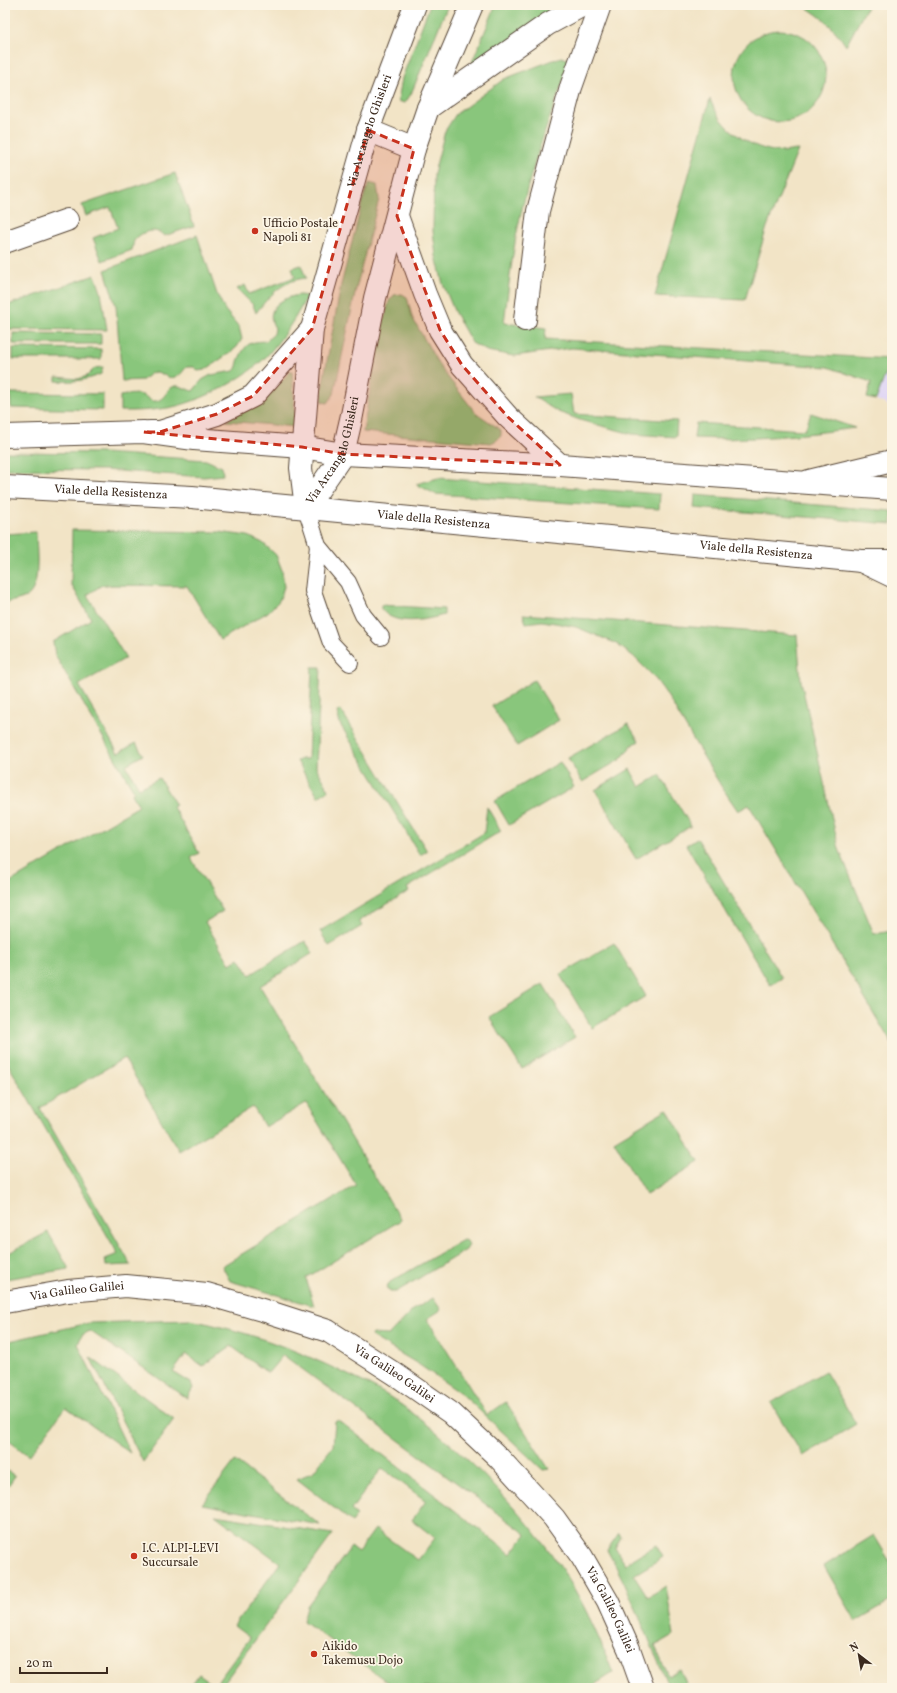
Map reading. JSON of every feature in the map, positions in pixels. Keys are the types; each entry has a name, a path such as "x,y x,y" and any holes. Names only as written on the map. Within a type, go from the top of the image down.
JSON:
{"street":[{"name":"Via Arcangelo Ghisleri","path":"306,508 301,468 307,408 312,329 368,130 415,5"},
{"name":"Via Arcangelo Ghisleri","path":"306,508 343,454 375,298 414,148 428,108 472,5"},
{"path":"428,108 548,24 592,6"},
{"path":"526,320 538,210 572,87 592,6"},
{"path":"368,130 414,148"},
{"path":"397,216 424,294 440,330 462,365 508,417 560,465"},
{"path":"5,242 67,220"},
{"name":"Via Arcangelo Ghisleri","path":"142,432 160,432 217,414 253,396 312,329"},
{"path":"5,436 142,432 194,439 302,447 343,454 560,465 802,482 892,490"},
{"path":"802,482 892,461"},
{"name":"Viale della Resistenza","path":"5,487 192,496 861,561 892,561"},
{"name":"Viale della Resistenza","path":"861,561 892,576"},
{"name":"Via Galileo Galilei","path":"5,1302 68,1291 126,1286 207,1294 328,1331 395,1374 451,1413 499,1458 554,1518 582,1557 608,1602 629,1649 643,1688"}],"lane":[{"path":"306,508 318,546 348,582 363,615 382,637"},
{"path":"318,546 312,591 331,643 350,663"}],"highlighted area":[{"path":"368,130 414,149 397,216 440,330 462,365 508,417 560,465 343,454 302,447 143,432 160,432 217,414 253,396 312,329"}],"shaded area":[{"path":"892,355 892,407 876,400"}],"green space":[{"path":"430,5 448,5 411,94 405,103 398,101 402,78"},
{"path":"496,5 564,5 477,66 472,62"},
{"path":"868,5 846,46 833,28 817,14 804,6"},
{"path":"771,30 789,30 806,37 819,50 826,67 826,85 819,102 806,115 789,122 771,122 754,115 741,102 734,85 734,67 741,50 754,37"},
{"path":"561,57 571,60 539,150 523,205 514,249 504,323 546,328 545,339 891,359 876,400 867,398 871,382 828,367 572,348 514,356 487,351 472,343 455,313 443,284 436,256 433,231 434,173 445,131 456,114 504,79"},
{"path":"710,99 715,110 729,128 748,142 759,147 782,152 798,150 767,227 745,300 655,296"},
{"path":"175,173 194,226 164,236 161,233 149,231 134,241 132,250 102,261 93,238 118,228 110,207 86,216 82,205"},
{"path":"369,183 377,185 379,199 356,289 334,394 328,403 322,402 322,388 341,285 363,199"},
{"path":"197,235 217,294 225,310 239,327 242,339 237,347 205,370 198,371 194,367 187,367 180,374 171,378 157,372 153,372 143,380 122,381 116,306 105,270"},
{"path":"301,265 306,278 298,279 284,285 271,295 256,313 253,305 237,289 245,285 249,294 295,277 292,268"},
{"path":"95,275 101,292 107,330 5,329 5,306"},
{"path":"402,294 407,297 412,317 440,367 475,412 501,430 501,436 497,440 491,443 363,432 377,346 389,301 394,295"},
{"path":"300,295 307,296 283,336 266,357 244,375 202,398 187,403 155,410 120,411 120,396 140,394 152,401 156,401 162,399 172,387 180,386 193,391 202,380 211,375 234,371 238,360 247,346 256,342 266,341 274,334 275,328 271,315 276,305 287,298"},
{"path":"13,333 101,334 101,344 13,344"},
{"path":"13,348 101,349 101,359 13,359"},
{"path":"103,367 101,374 84,380 56,381 56,377 78,379 87,376 95,368"},
{"path":"292,370 296,427 226,421 262,400"},
{"path":"10,393 103,394 103,410 11,408"},
{"path":"571,394 574,414 677,421 676,437 632,434 583,421 558,412 534,397"},
{"path":"811,413 855,428 775,437 734,439 694,438 696,423 805,430"},
{"path":"5,452 103,453 206,460 222,467 223,475 204,477 104,470 5,469"},
{"path":"438,478 660,494 659,509 435,494 416,484"},
{"path":"695,495 892,511 892,524 694,508"},
{"path":"72,530 219,532 248,536 263,543 276,555 282,570 284,587 279,601 268,612 220,640 187,586 102,585 87,595 126,658 79,685 118,753 136,743 143,755 126,765 139,788 159,778 176,805 173,807 199,853 191,858 223,911 205,922 230,964 239,958 250,975 305,941 313,953 260,986 401,1220 306,1278 314,1306 230,1281 222,1266 356,1185 306,1103 265,1127 253,1107 179,1151 124,1058 40,1108 131,1265 106,1266 105,1259 118,1254 5,1059 5,885 139,806 132,794 134,791 55,655 53,642 91,619 71,584"},
{"path":"36,532 37,568 34,586 31,593 19,600 5,603 5,534"},
{"path":"381,605 444,609 444,615 428,619 411,621 402,620 387,615 381,609"},
{"path":"523,614 797,635 801,681 839,849 874,934 892,931 892,1044 749,805 738,811 721,786 665,692 654,677 633,656 615,643 576,627 542,621 526,623"},
{"path":"312,667 321,667 316,767 329,790 318,797 297,761 308,759"},
{"path":"534,680 559,720 517,746 492,706"},
{"path":"341,710 427,851 420,855 340,724 337,712"},
{"path":"628,724 639,741 631,746 621,759 582,782 568,758"},
{"path":"560,762 574,787 509,825 495,801"},
{"path":"630,769 640,787 660,775 691,826 636,859 595,790"},
{"path":"487,807 501,831 407,888 409,891 359,921 362,926 329,946 320,931 484,833"},
{"path":"697,838 782,978 770,985 686,845"},
{"path":"614,943 646,996 592,1028 560,975"},
{"path":"543,984 575,1037 522,1069 489,1017"},
{"path":"667,1109 699,1162 646,1195 614,1141"},
{"path":"48,1232 69,1269 5,1279 5,1255"},
{"path":"463,1240 467,1241 469,1245 466,1250 396,1292 390,1292 386,1287 390,1282"},
{"path":"433,1298 441,1310 427,1319 487,1415 506,1402 549,1469 543,1470 462,1394 418,1364 371,1336 372,1334 389,1335 413,1310"},
{"path":"190,1320 230,1329 269,1341 326,1364 390,1397 439,1434 510,1503 550,1553 567,1577 580,1600 598,1636 613,1673 589,1688 396,1688 303,1621 307,1606 351,1547 358,1552 375,1529 418,1560 435,1538 412,1520 426,1501 382,1468 351,1510 357,1515 352,1522 297,1479 313,1472 333,1446 335,1422 338,1420 511,1554 526,1534 283,1355 268,1373 231,1346 203,1366 186,1354 173,1372 191,1383 193,1388 187,1398 90,1331 82,1335 78,1344 130,1453 66,1407 29,1456 5,1438 5,1342 89,1323"},
{"path":"90,1357 174,1419 143,1462"},
{"path":"825,1371 856,1424 803,1456 771,1403"},
{"path":"235,1461 320,1525 202,1504"},
{"path":"5,1469 15,1476 5,1490"},
{"path":"215,1515 333,1534 220,1688 189,1688 199,1674 215,1685 250,1638 234,1626 280,1563"},
{"path":"619,1533 621,1537 615,1548 625,1564 656,1545 663,1557 634,1575 648,1597 666,1586 674,1635 655,1646 668,1676 680,1669 686,1683 678,1688 669,1688 632,1601 607,1550"},
{"path":"874,1535 892,1565 892,1600 856,1621 824,1566"}],"place":[{"name":"Ufficio Postale Napoli 81","path":"255,231"},
{"name":"I.C. ALPI-LEVI Succursale","path":"134,1556"},
{"name":"Aikido Takemusu Dojo","path":"314,1654"}]}
